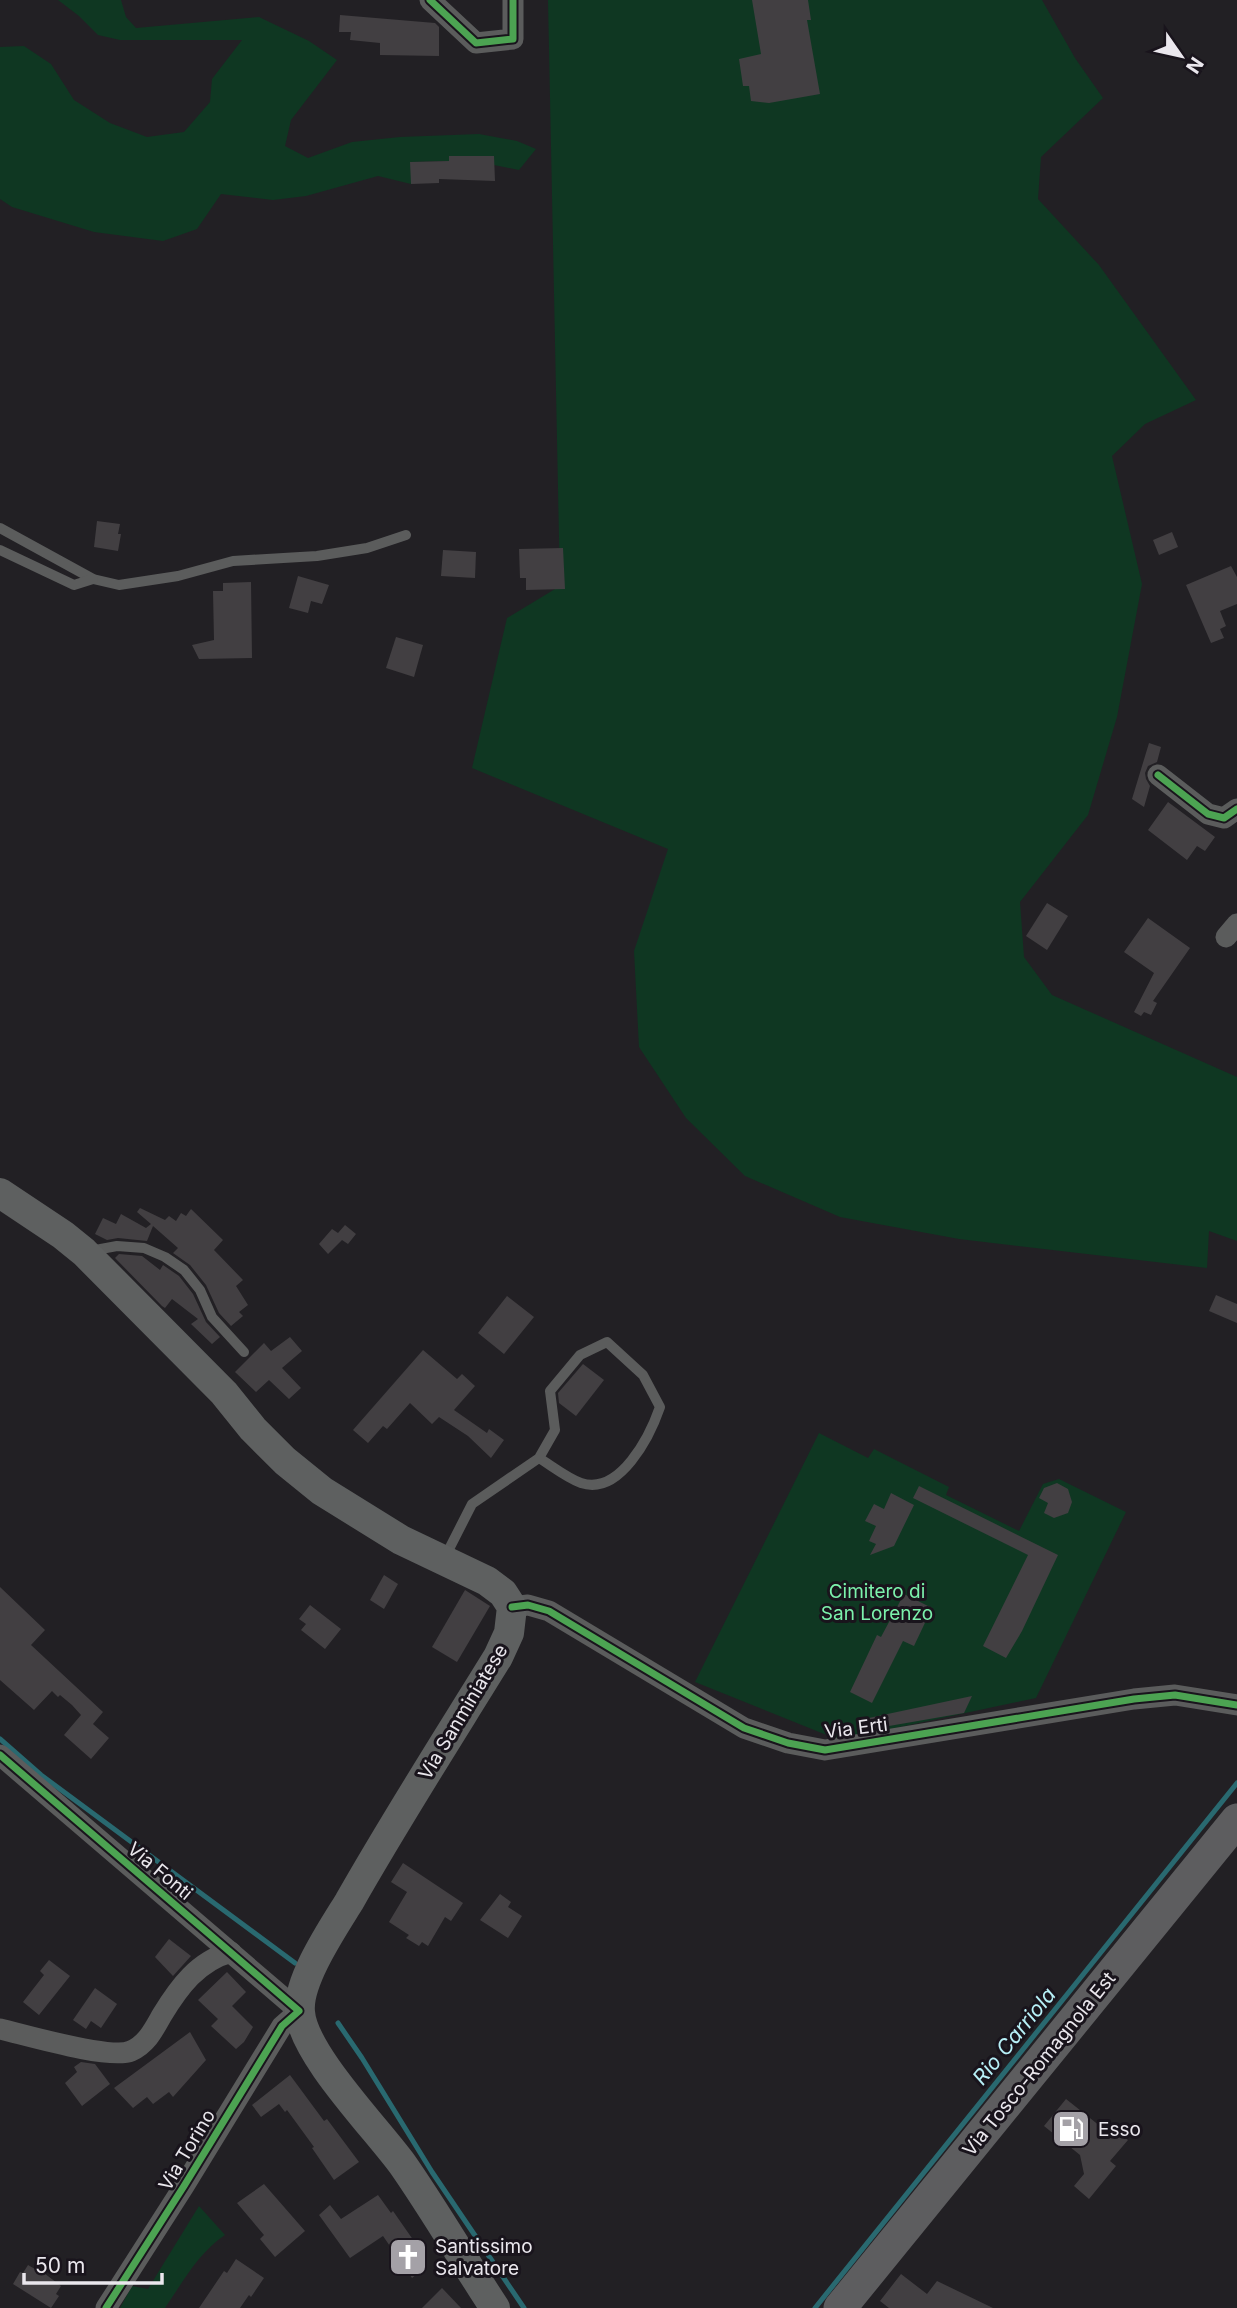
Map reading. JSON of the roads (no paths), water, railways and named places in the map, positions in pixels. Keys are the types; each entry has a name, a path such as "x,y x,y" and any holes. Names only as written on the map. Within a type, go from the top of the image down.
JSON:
{"main road":[{"path":"0,1193 84,1252 224,1393 253,1429 285,1461 322,1491 390,1533 487,1581 503,1593 512,1607"},
{"name":"Via Sanminiatese","path":"299,2011 303,1988 318,1956 376,1854 498,1657 509,1633 512,1607"},
{"name":"Via Tosco-Romagnola Est","path":"841,2308 1237,1820"},
{"path":"299,2011 304,2028 326,2068 402,2165 495,2308"}],"street":[{"path":"430,0 476,43 513,39 513,0"},
{"path":"1158,775 1208,814 1224,818 1237,809"},
{"name":"Via Erti","path":"512,1607 528,1605 550,1611 744,1728 788,1743 825,1750 1134,1699 1175,1695 1237,1705"},
{"name":"Via Fonti","path":"0,1755 299,2011"},
{"path":"0,2029 102,2052 130,2052 149,2039 183,1984 200,1967 216,1957 232,1952"},
{"name":"Via Torino","path":"106,2308 282,2026 299,2011"}],"lane":[{"path":"0,528 93,579 119,585 178,576 233,561 317,556 367,548 406,535"},
{"path":"0,550 74,585 93,579"},
{"path":"84,1252 117,1246 144,1248 165,1256 184,1270 200,1290 212,1317 244,1352"},
{"path":"444,1559 472,1504 539,1458 555,1430 550,1391 580,1355 607,1342 643,1375 660,1407 651,1432 633,1460 605,1483 582,1483 539,1458"}],"waterway":[{"path":"0,1739 41,1775 295,1963"},
{"name":"Rio Carriola","path":"815,2308 1237,1783"},
{"path":"338,2023 432,2172 524,2308"}],"place":[{"name":"Esso","path":"1071,2129"},
{"name":"Santissimo Salvatore","path":"408,2257"}],"park label":[{"name":"Cimitero di San Lorenzo","path":"877,1602"}]}
